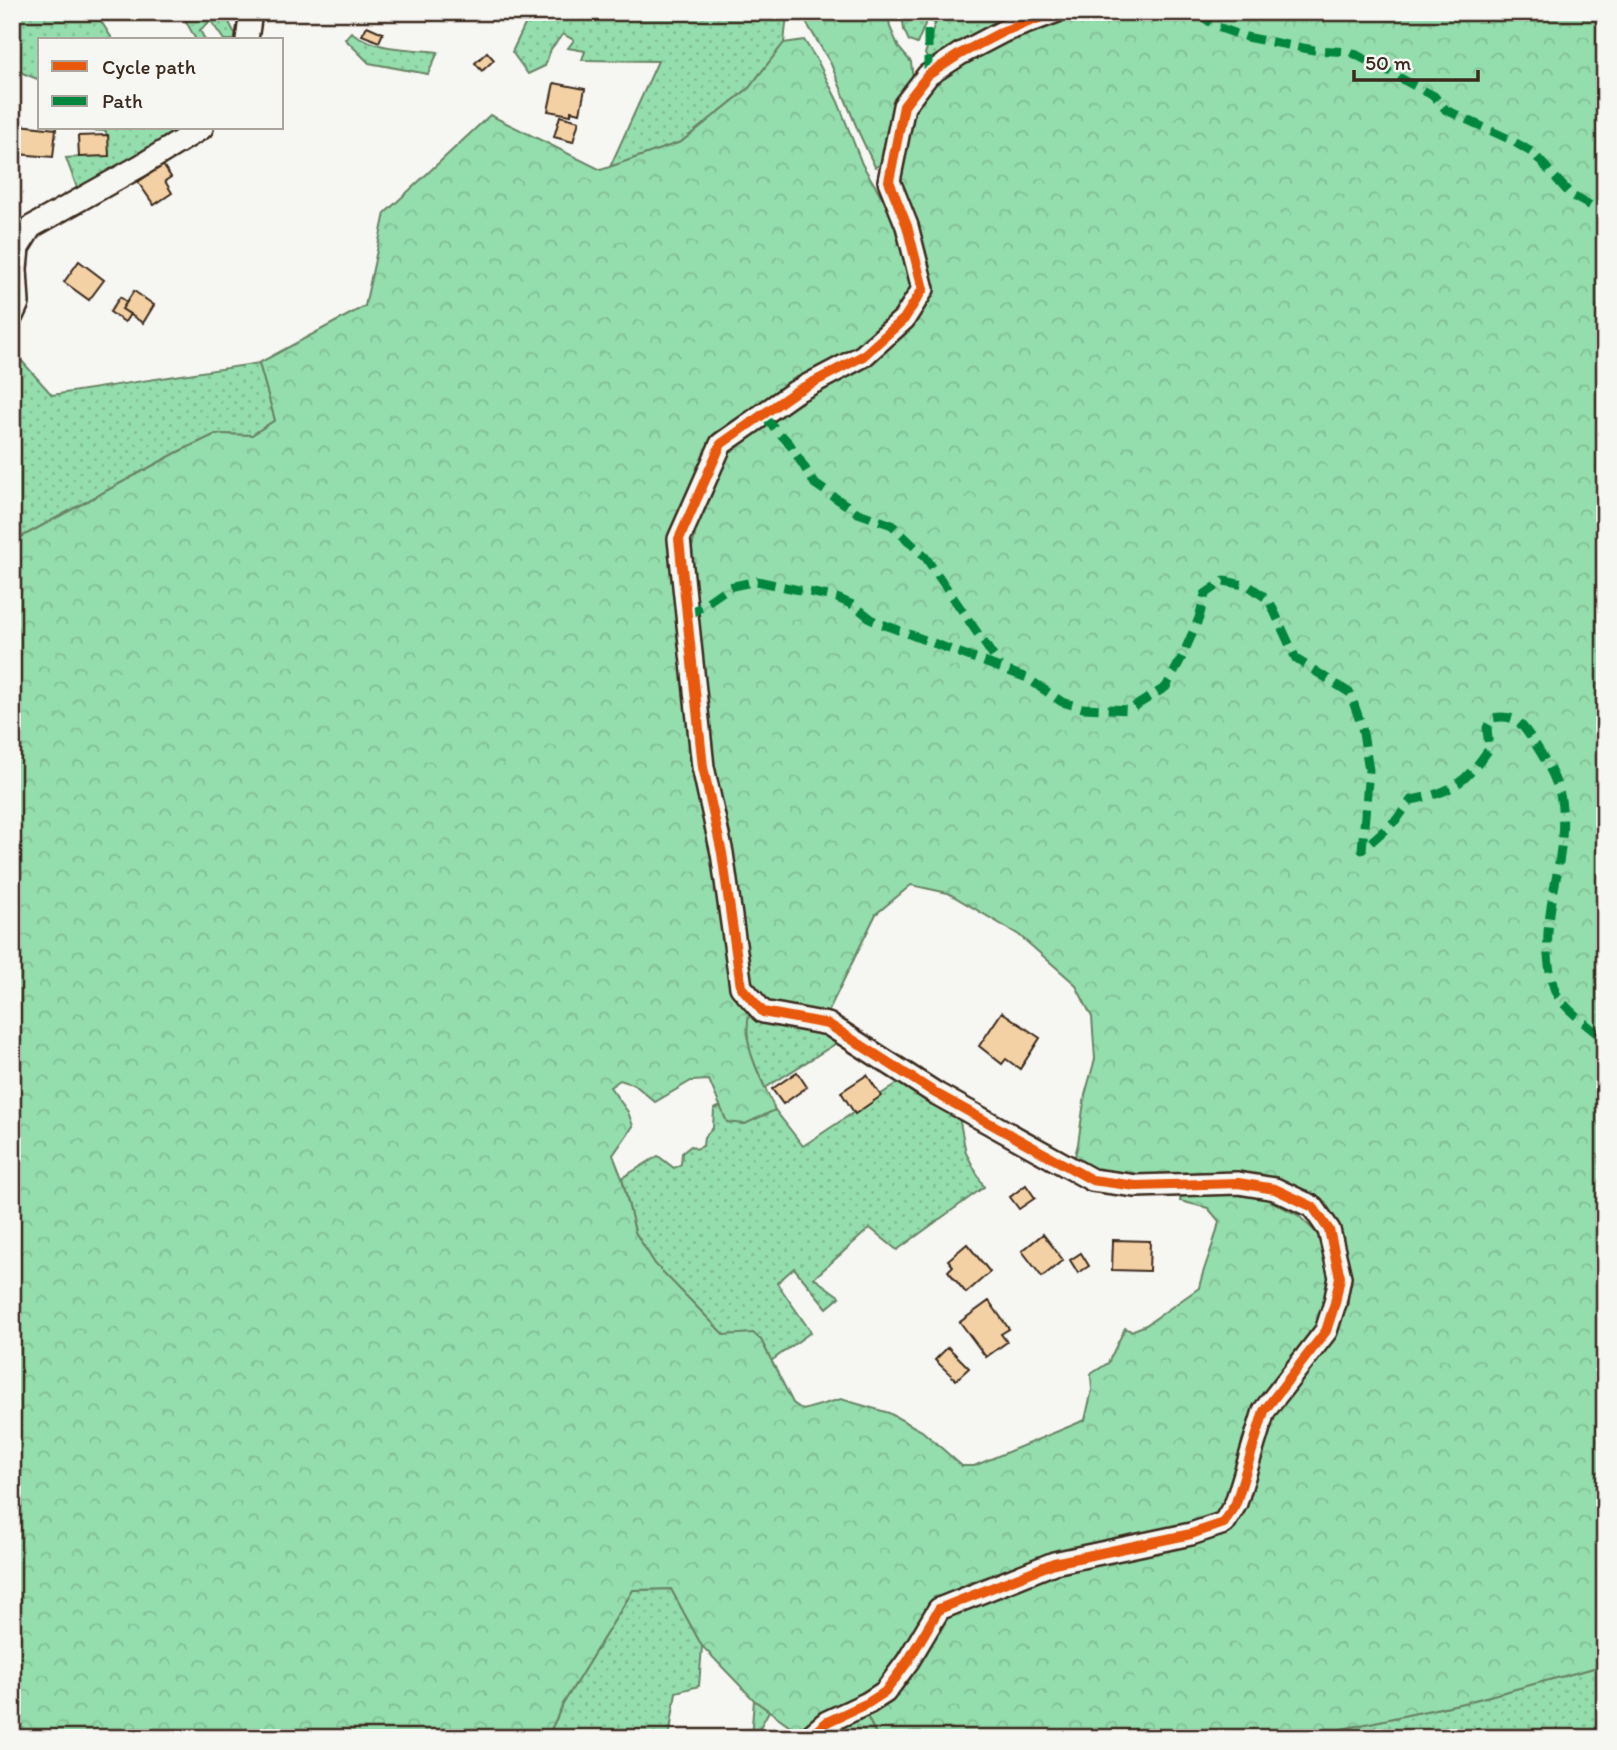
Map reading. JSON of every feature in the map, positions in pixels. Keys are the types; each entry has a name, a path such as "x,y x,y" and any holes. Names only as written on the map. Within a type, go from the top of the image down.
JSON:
{"street":[{"path":"247,38 251,12"},
{"path":"808,1738 827,1722 885,1692 908,1661 939,1609 1054,1563 1191,1534 1224,1523 1236,1503 1264,1411 1326,1331 1340,1277 1329,1230 1313,1207 1275,1189 1238,1183 1136,1186 1092,1180 937,1094 828,1024 762,1012 741,987 722,853 703,767 679,539 721,444 795,392 863,356 904,319 923,289 906,226 889,180 904,106 928,75 960,54 1004,31 1055,12"},
{"path":"12,316 18,303 18,248 31,227 141,166 199,130"}],"green space":[{"path":"12,12 95,12 112,38 38,38 38,79 12,69"},
{"path":"181,12 224,12 237,38 223,38 211,21 200,30 204,38 195,38"},
{"path":"531,12 787,14 784,43 749,88 681,142 610,167 658,61 582,60 585,51 568,48 574,40 563,34 551,49 545,66 528,74 512,52"},
{"path":"800,12 888,12 890,27 899,48 911,62 913,79 893,114 880,165 875,167 831,64"},
{"path":"902,12 930,12 917,44 909,41 904,30"},
{"path":"942,12 1028,12 933,61 928,60 925,54 934,26"},
{"path":"1083,12 1605,12 1605,1665 1463,1703 1300,1738 878,1738 866,1714 952,1606 1072,1567 1209,1538 1237,1524 1248,1501 1266,1420 1332,1339 1348,1304 1348,1265 1335,1222 1273,1180 1221,1173 1120,1178 1072,1167 1085,1095 1095,1059 1092,1017 1075,984 1019,935 948,893 911,885 876,914 825,1018 762,1003 749,990 737,942 742,912 735,867 712,784 689,560 701,510 722,461 751,428 886,350 915,323 930,296 929,263 904,195 899,162 906,125 923,95 945,73 1034,24"},
{"path":"351,32 382,46 438,52 428,74 369,63 345,39"},
{"path":"804,40 838,102 862,164 898,224 914,291 879,338 737,424 677,548 750,1010 750,1049 775,1110 745,1124 727,1122 709,1080 691,1081 655,1102 635,1085 620,1080 610,1087 628,1112 633,1126 613,1155 622,1178 635,1232 655,1264 724,1335 753,1333 761,1340 793,1403 803,1410 841,1399 889,1413 922,1431 962,1466 974,1466 1085,1420 1092,1390 1091,1374 1108,1363 1125,1328 1131,1331 1146,1325 1199,1288 1219,1221 1208,1208 1180,1201 1181,1194 1227,1193 1267,1199 1298,1215 1322,1238 1329,1265 1328,1299 1318,1332 1253,1411 1242,1440 1235,1485 1225,1509 1211,1520 1127,1536 971,1582 944,1596 927,1612 884,1685 800,1733 754,1700 702,1646 671,1589 633,1590 563,1704 547,1738 12,1738 12,542 216,434 252,435 275,420 259,363 365,306 385,213 490,115 601,170 681,142 749,88 784,43"},
{"path":"84,130 189,130 80,196 66,158 108,155 106,131"},
{"path":"12,350 52,395 259,363 275,420 252,435 216,434 12,542"},
{"path":"750,1010 843,1039 765,1088 748,1041"},
{"path":"907,1077 956,1112 966,1153 984,1187 897,1250 870,1228 814,1278 840,1297 827,1308 794,1268 777,1283 811,1332 771,1361 761,1340 724,1335 655,1264 635,1232 622,1178 658,1156 674,1168 681,1164 682,1153 691,1146 696,1149 703,1146 704,1137 713,1128 714,1109 721,1106 727,1122 744,1124 775,1110 803,1146"},
{"path":"671,1589 702,1646 699,1686 676,1692 669,1738 547,1738 563,1704 633,1590"},
{"path":"1605,1665 1605,1738 1300,1738 1463,1703"},
{"path":"754,1700 769,1711 757,1733 760,1738 751,1738"},
{"path":"866,1714 878,1738 818,1738"}],"building":[{"path":"367,26 383,33 379,42 362,35"},
{"path":"487,52 494,60 482,71 475,63"},
{"path":"554,83 585,89 580,113 571,111 571,115 548,111"},
{"path":"560,116 579,121 573,142 554,137"},
{"path":"19,125 38,127 38,130 56,130 53,157 17,154"},
{"path":"108,135 109,156 79,157 78,136"},
{"path":"163,165 171,177 165,181 172,193 154,205 138,182"},
{"path":"79,261 104,280 89,300 64,282"},
{"path":"134,291 154,305 143,323 122,309"},
{"path":"120,297 127,302 122,309 130,314 125,322 110,312"},
{"path":"1002,1012 1040,1038 1020,1069 1006,1059 1002,1064 979,1046"},
{"path":"797,1072 807,1087 783,1104 772,1089"},
{"path":"867,1075 881,1096 855,1114 841,1092"},
{"path":"1026,1185 1035,1198 1019,1209 1010,1197"},
{"path":"1043,1234 1063,1260 1042,1277 1022,1251"},
{"path":"1113,1240 1150,1241 1149,1271 1112,1270"},
{"path":"967,1244 990,1272 966,1293 948,1271 953,1266 948,1260"},
{"path":"1081,1253 1089,1266 1078,1273 1070,1260"},
{"path":"989,1301 1009,1329 1001,1334 1007,1342 986,1357 960,1322"},
{"path":"948,1347 969,1368 956,1380 935,1360"}],"marked path":[{"path":"928,75 928,27 937,12"},
{"path":"1197,12 1215,26 1246,37 1314,50 1351,52 1434,96 1446,110 1533,153 1572,196 1605,213"},
{"path":"762,415 789,443 815,484 858,513 892,525 926,558 1000,666"},
{"path":"686,617 729,587 757,581 837,598 855,606 874,621 1027,678 1062,702 1083,708 1129,710 1166,687 1199,618 1205,594 1224,581 1249,586 1269,600 1296,659 1350,693 1362,727 1369,770 1362,850 1397,819 1411,800 1448,789 1473,770 1489,749 1487,728 1492,718 1507,717 1517,721 1525,730 1550,770 1561,800 1561,848 1549,918 1548,941 1549,966 1555,991 1570,1010 1605,1040"}],"cycle path":[{"path":"808,1738 827,1722 885,1692 908,1661 939,1609 1054,1563 1191,1534 1224,1523 1236,1503 1264,1411 1326,1331 1340,1277 1329,1230 1313,1207 1275,1189 1238,1183 1136,1186 1092,1180 937,1094 828,1024 763,1012 741,987 722,853 703,767 679,539 721,444 795,392 863,356 904,319 923,289 907,226 889,181 904,106 928,75 960,54 1004,31 1055,12"}]}
